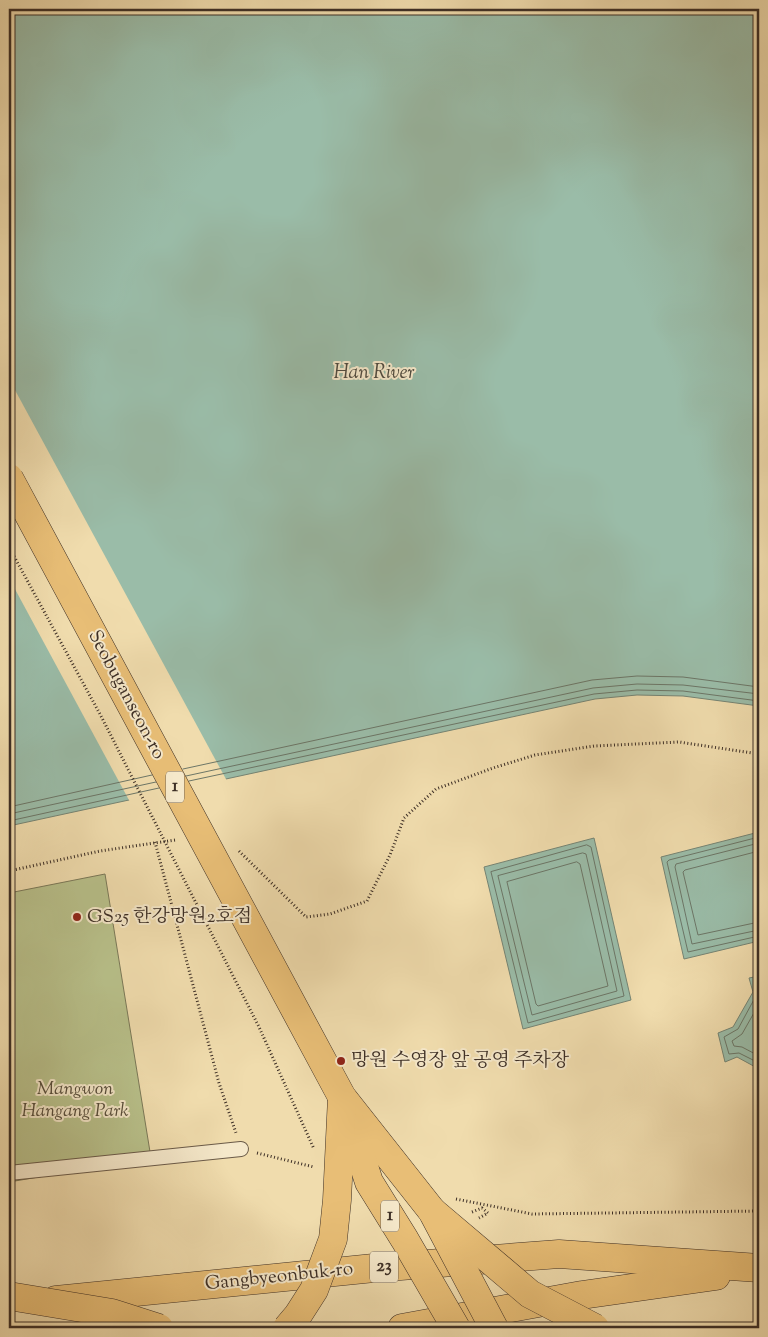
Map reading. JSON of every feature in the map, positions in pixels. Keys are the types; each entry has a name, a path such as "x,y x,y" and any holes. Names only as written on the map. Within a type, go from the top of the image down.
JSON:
{"main road":[{"name":"Seobuganseon-ro","path":"9,478 342,1097 369,1182 456,1328"},
{"name":"Seobuganseon-ro","path":"342,1097 443,1205 494,1328"},
{"path":"287,1328 314,1290 333,1239 337,1200 342,1097"},
{"path":"443,1205 530,1294 595,1328"},
{"name":"Gangbyeonbuk-ro","path":"9,1305 374,1268 558,1254 759,1269"},
{"path":"402,1328 582,1295 759,1269"},
{"path":"9,1296 112,1312 159,1328"}],"lane":[{"path":"9,1174 241,1150"}],"path":[{"path":"9,547 101,716 260,1027 317,1156"},
{"path":"232,849 240,852 306,917 330,914 368,901 390,855 404,818 436,789 492,768 535,756 594,746 679,742 759,754"},
{"path":"9,871 100,851 182,839"},
{"path":"155,842 219,1083 241,1150 316,1168"},
{"path":"443,1205 532,1214 759,1210"}],"green space":[{"name":"Mangwon Hangang Park","path":"105,874 151,1158 9,1182 9,893"}],"water":[{"name":"Han River","path":"9,9 759,9 759,706 683,696 637,695 595,699 9,826"},
{"path":"759,832 759,941 684,959 661,857"},
{"path":"594,838 631,1000 523,1029 484,867"},
{"path":"759,976 759,1069 737,1057 725,1062 718,1033 733,1027 753,992 749,978"}],"pier":[{"path":"9,379 227,781 130,802 9,578"}],"place":[{"name":"GS25 한강망원2호점","path":"77,917"},
{"name":"망원 수영장 앞 공영 주차장","path":"341,1061"}]}
